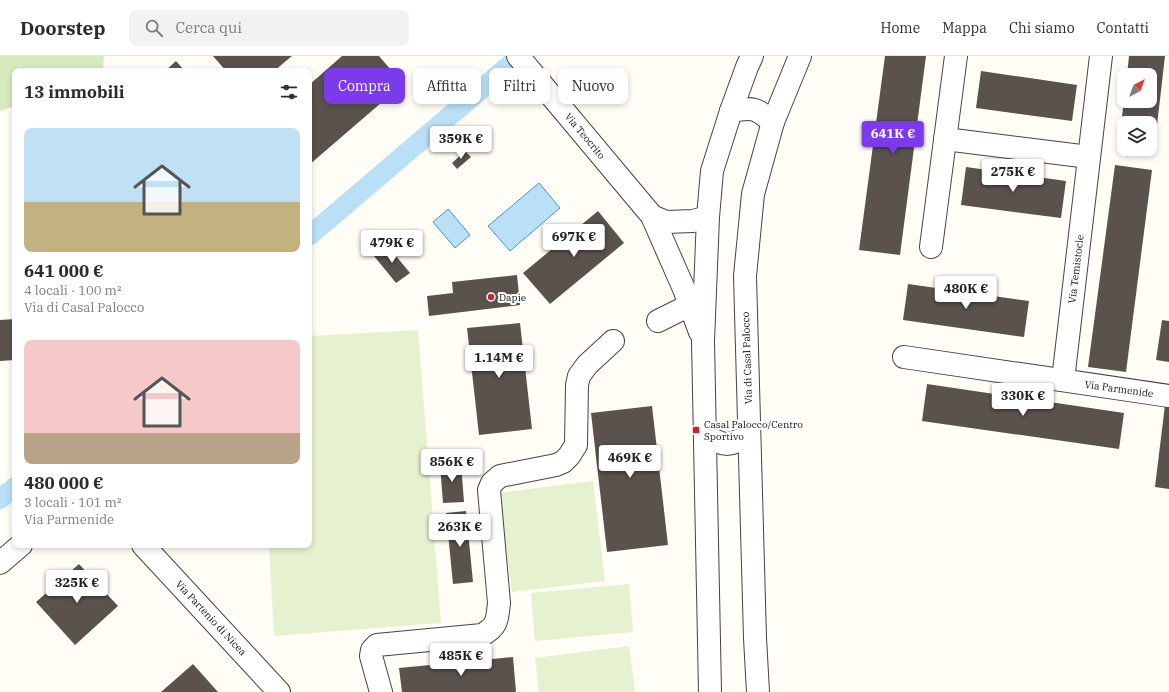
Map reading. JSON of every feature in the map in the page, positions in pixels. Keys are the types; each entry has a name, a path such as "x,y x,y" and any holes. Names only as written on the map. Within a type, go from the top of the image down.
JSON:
{"street":[{"name":"Via Teocrito","path":"518,56 652,216 690,305 703,341"},
{"path":"710,692 703,341 708,217 712,171 731,111 752,56"},
{"name":"Via di Casal Palocco","path":"758,692 755,638 745,276 753,194 773,122 800,56"},
{"path":"931,247 956,56"},
{"name":"Via Temistocle","path":"1063,380 1101,56"},
{"path":"731,111 750,108 773,122"},
{"path":"945,139 1089,157"},
{"path":"652,216 666,222 693,221 708,217"},
{"path":"658,321 690,305"},
{"path":"381,692 371,656 372,650 377,645 482,635 497,621 499,604 489,490 492,482 500,476 556,465 563,462 569,456 576,445 577,385 579,376 587,365 613,341"},
{"name":"Via Parmenide","path":"904,357 1169,396"},
{"path":"705,435 720,444 734,443 749,435"},
{"path":"0,563 18,548"},
{"name":"Via Partenio di Nicea","path":"146,548 279,692"}],"green space":[{"path":"0,56 104,56 103,68 12,68 12,107 0,111"},
{"path":"418,330 441,623 274,636 269,548 312,548 312,336"},
{"path":"593,481 605,581 512,592 498,493"},
{"path":"629,584 633,632 535,641 531,593"},
{"path":"629,646 635,692 539,692 535,658"}],"water":[{"path":"539,183 560,208 510,251 488,226"},
{"path":"448,209 470,235 455,248 433,222"}],"building":[{"path":"213,56 292,56 278,68 223,68"},
{"path":"342,56 379,56 389,68 328,68"},
{"path":"885,56 926,56 900,255 859,250"},
{"path":"1129,56 1165,56 1157,125 1157,116 1122,116 1123,108 1157,108 1157,68 1128,68"},
{"path":"176,61 182,68 168,68"},
{"path":"981,71 1077,85 1072,121 976,108"},
{"path":"324,72 324,104 380,104 312,162 312,82"},
{"path":"465,151 471,157 457,169 452,163"},
{"path":"1115,165 1152,170 1126,372 1088,367"},
{"path":"966,167 1066,181 1061,218 961,205"},
{"path":"598,211 624,243 550,304 523,273"},
{"path":"387,245 410,273 396,283 374,256"},
{"path":"517,275 520,305 429,316 427,296 453,293 452,282"},
{"path":"908,284 1029,301 1024,337 903,320"},
{"path":"12,319 12,360 0,361 0,320"},
{"path":"1162,320 1169,321 1169,362 1156,360"},
{"path":"520,323 532,429 479,435 467,328"},
{"path":"927,384 1124,413 1119,449 922,421"},
{"path":"1165,405 1169,405 1169,489 1155,487"},
{"path":"652,406 668,545 607,552 591,413"},
{"path":"461,463 464,502 443,503 440,465"},
{"path":"466,511 473,582 453,584 446,513"},
{"path":"79,564 118,606 75,645 36,602"},
{"path":"513,657 516,692 402,692 399,668"},
{"path":"193,664 218,692 161,692"}],"waterway":[{"path":"312,233 520,56"},
{"path":"0,499 12,489"}],"place":[{"name":"Dapie","path":"491,297"},
{"name":"Casal Palocco/Centro Sportivo","path":"696,430"}]}
